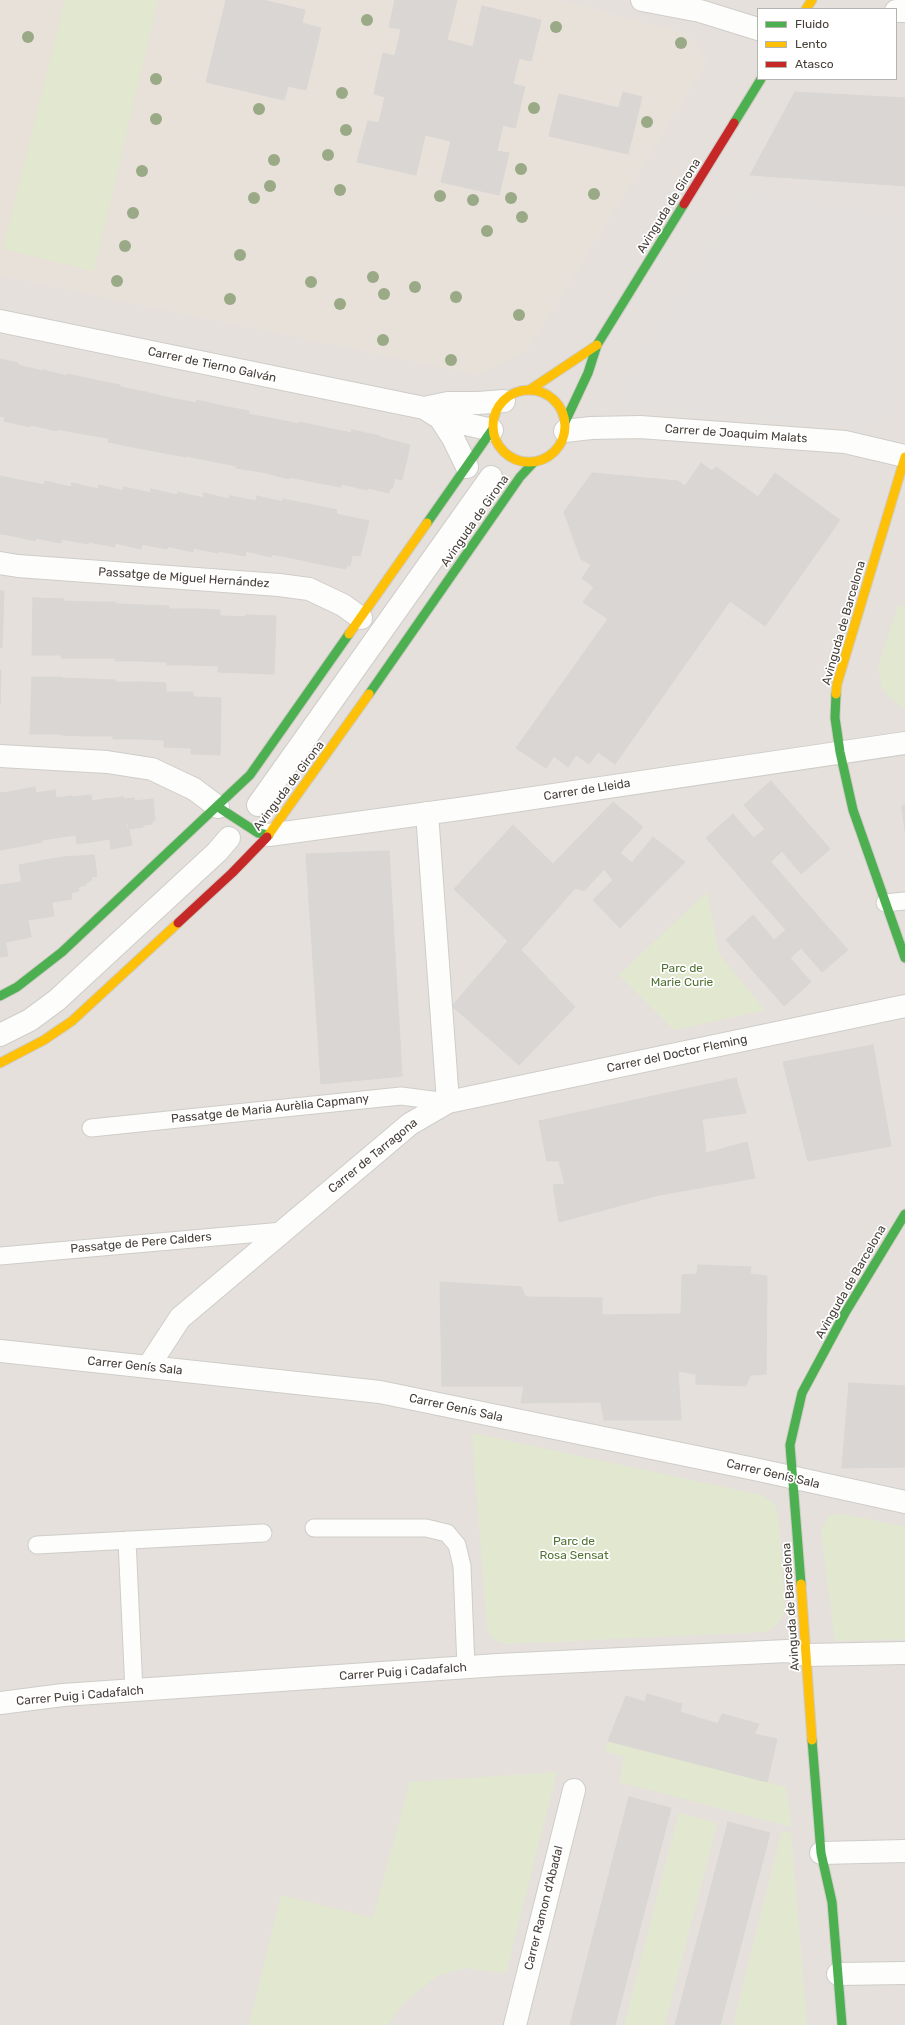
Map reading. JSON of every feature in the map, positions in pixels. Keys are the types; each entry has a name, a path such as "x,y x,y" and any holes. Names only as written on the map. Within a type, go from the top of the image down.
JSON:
{"main road":[{"name":"Avinguda de Girona","path":"565,427 588,373 597,345 760,80"},
{"name":"Avinguda de Girona","path":"531,389 597,345"},
{"path":"0,996 22,983 62,952 218,807 250,775 467,467 492,430 495,412 504,400 517,392 531,389 547,395 558,404 565,427 563,441 551,456 534,462 520,462 509,457 499,448 492,430"},
{"name":"Avinguda de Barcelona","path":"905,457 837,684 835,718 840,752 853,810 905,958"},
{"name":"Avinguda de Girona","path":"0,1063 44,1040 72,1021 232,873 268,835 323,762 520,477 534,462"},
{"path":"218,807 258,833 268,835"},
{"name":"Avinguda de Barcelona","path":"842,2025 832,1902 821,1853 794,1477 790,1445 802,1393 845,1313 905,1214"}],"street":[{"path":"642,0 700,11 757,29"},
{"name":"Carrer de Tierno Galván","path":"0,322 432,413 492,430"},
{"path":"467,467 453,438 432,413 448,403 478,403 504,400"},
{"name":"Carrer de Joaquim Malats","path":"565,427 640,427 845,442 905,457"},
{"path":"258,805 491,478"},
{"name":"Passatge de Miguel Hernández","path":"0,563 18,566 279,585 309,589 343,605 361,618"},
{"name":"Carrer de Lleida","path":"268,835 905,743"},
{"path":"3,758 107,762 152,769 194,789 218,807"},
{"path":"427,813 448,1102"},
{"path":"0,1035 30,1020 57,1000 217,852 229,838"},
{"name":"Carrer del Doctor Fleming","path":"448,1102 905,1006"},
{"name":"Carrer de Tarragona","path":"148,1367 180,1318 410,1124 448,1102"},
{"name":"Carrer Genís Sala","path":"0,1351 380,1392 794,1477 905,1502"},
{"name":"Carrer Puig i Cadafalch","path":"0,1703 63,1695 466,1668 787,1652 807,1655 905,1653"},
{"name":"Carrer Ramon d'Abadal","path":"515,2025 574,1790"},
{"path":"821,1853 905,1852"},
{"path":"838,1974 905,1973"}],"lane":[{"path":"885,903 905,901"},
{"name":"Passatge de Maria Aurèlia Capmany","path":"91,1128 401,1096 448,1102"},
{"name":"Passatge de Pere Calders","path":"0,1256 283,1231"},
{"path":"314,1528 426,1528 447,1533 457,1545 462,1566 466,1668"},
{"path":"37,1545 263,1533"},
{"path":"127,1540 134,1691"}],"shaded area":[{"path":"0,0 905,0 905,2025 0,2025"},
{"path":"0,0 561,0 688,34 708,61 528,349 478,375 0,276"},
{"path":"745,194 905,221 905,378 880,423 867,428 626,406 625,388"}],"green space":[{"path":"65,0 158,0 94,271 3,249"},
{"path":"898,606 905,606 905,710 885,693 881,684 878,666"},
{"name":"Parc de Marie Curie","path":"707,892 719,954 765,1010 674,1030 619,975"},
{"name":"Parc de Rosa Sensat","path":"472,1433 761,1495 775,1504 779,1520 785,1611 779,1623 767,1632 505,1644 493,1639 487,1629"},
{"path":"843,1514 905,1527 905,1639 835,1641 821,1531 829,1515"},
{"path":"608,1741 786,1787 792,1827 619,1782 624,1757 605,1751"},
{"path":"557,1772 506,1973 465,1968 437,1976 403,2004 388,2025 249,2025 281,1895 373,1918 410,1782"},
{"path":"679,1813 717,1823 665,2025 624,2025"},
{"path":"782,1831 791,1832 807,2025 733,2025"}],"building":[{"path":"226,0 263,0 305,10 302,23 321,28 306,90 288,86 284,100 206,82"},
{"path":"395,0 457,0 447,40 473,47 482,6 541,20 531,61 519,58 513,84 525,87 515,128 503,125 497,151 509,153 499,195 441,182 451,141 425,135 416,175 357,162 368,121 379,123 385,97 374,94 383,53 395,56 401,29 389,27"},
{"path":"623,92 642,97 628,154 549,136 559,94 619,108"},
{"path":"795,92 905,98 905,186 750,175"},
{"path":"0,359 18,363 5,417 0,416"},
{"path":"18,365 42,371 30,427 4,421"},
{"path":"43,370 67,376 57,431 31,425"},
{"path":"68,374 94,380 83,434 57,429"},
{"path":"94,380 120,385 109,438 83,434"},
{"path":"120,387 145,392 133,447 108,442"},
{"path":"145,392 170,398 159,452 133,447"},
{"path":"170,398 196,403 186,457 159,452"},
{"path":"197,400 222,406 211,461 186,456"},
{"path":"222,406 249,411 237,466 211,461"},
{"path":"248,414 274,419 262,472 236,468"},
{"path":"274,419 300,424 289,479 262,472"},
{"path":"300,422 326,428 314,482 289,477"},
{"path":"326,428 352,433 341,487 314,482"},
{"path":"352,430 380,436 367,490 341,484"},
{"path":"379,437 410,445 402,480 395,478 392,489 390,488 389,493 368,488"},
{"path":"701,463 712,471 716,467 758,497 775,473 840,520 765,626 730,601 615,764 598,752 589,764 576,755 568,767 554,756 546,768 516,748 608,619 583,602 594,587 582,578 591,565 581,559 564,512 592,473 678,481 685,486"},
{"path":"0,476 19,480 9,535 0,534"},
{"path":"19,480 45,485 35,541 9,535"},
{"path":"45,481 71,487 61,543 35,538"},
{"path":"72,483 98,489 88,544 62,539"},
{"path":"99,485 124,491 115,547 89,542"},
{"path":"124,487 151,493 141,549 115,543"},
{"path":"151,489 177,495 167,549 141,544"},
{"path":"178,492 203,498 193,552 167,546"},
{"path":"204,493 229,499 218,553 193,548"},
{"path":"230,496 256,501 245,556 218,551"},
{"path":"257,496 283,502 271,557 246,551"},
{"path":"283,499 308,504 297,559 271,554"},
{"path":"308,504 337,510 325,565 297,559"},
{"path":"336,514 369,521 360,556 352,555 350,566 347,565 346,569 325,565"},
{"path":"0,591 4,591 2,648 0,648"},
{"path":"33,598 64,599 61,655 32,655"},
{"path":"63,601 89,602 87,658 61,658"},
{"path":"89,602 116,602 115,658 87,658"},
{"path":"116,604 142,605 140,661 115,661"},
{"path":"142,605 169,606 167,662 140,661"},
{"path":"169,609 193,609 191,665 167,665"},
{"path":"193,609 220,610 218,666 191,665"},
{"path":"246,615 276,616 274,674 245,673"},
{"path":"220,616 246,617 245,673 218,672"},
{"path":"0,670 1,670 0,705"},
{"path":"32,677 62,677 61,734 30,734"},
{"path":"62,678 86,679 85,736 61,735"},
{"path":"86,679 115,680 113,736 85,736"},
{"path":"115,682 141,682 139,739 113,739"},
{"path":"141,682 166,683 165,740 139,739"},
{"path":"166,692 193,692 191,748 164,747"},
{"path":"193,697 221,698 220,755 191,754"},
{"path":"771,781 830,849 801,874 782,851 771,862 789,883 764,905 706,838 733,814 754,838 765,829 744,805"},
{"path":"35,787 42,842 17,847 9,792"},
{"path":"55,790 61,837 42,840 36,793"},
{"path":"9,792 17,847 0,850 0,793"},
{"path":"91,795 97,841 77,844 71,797"},
{"path":"71,796 75,835 61,837 56,798"},
{"path":"123,797 132,845 111,849 105,799"},
{"path":"134,798 134,801 153,799 155,821 152,821 152,824 143,825 143,827 127,829 124,799"},
{"path":"105,799 110,839 97,841 92,801"},
{"path":"613,802 643,827 620,853 632,863 653,837 685,862 620,928 593,900 613,880 604,869 584,891 575,888 521,950 575,1007 519,1065 452,1006 508,941 454,889 513,825 553,864"},
{"path":"905,805 905,831 902,806"},
{"path":"389,851 402,1076 321,1084 306,854"},
{"path":"94,855 97,876 92,877 91,881 86,883 86,885 78,887 79,891 70,893 64,857"},
{"path":"64,857 72,899 52,902 45,860"},
{"path":"45,860 54,916 28,920 19,865"},
{"path":"21,882 31,937 6,942 0,912 0,885"},
{"path":"789,883 848,950 822,972 801,948 790,958 811,982 784,1006 726,940 753,915 774,940 786,930 764,905"},
{"path":"0,912 8,956 0,957"},
{"path":"873,1045 891,1146 808,1161 783,1062"},
{"path":"736,1078 746,1113 702,1119 706,1153 747,1142 755,1178 659,1195 559,1222 553,1185 565,1184 559,1161 547,1161 539,1121"},
{"path":"698,1265 751,1267 750,1274 767,1276 766,1374 750,1375 746,1386 696,1384 696,1374 678,1371 681,1420 604,1420 601,1402 521,1403 524,1386 442,1386 440,1282 521,1287 526,1297 602,1298 602,1315 681,1314 682,1275 697,1274"},
{"path":"849,1383 905,1386 905,1467 842,1468"},
{"path":"647,1694 682,1704 680,1712 718,1724 722,1714 759,1724 754,1734 777,1739 767,1782 608,1741 626,1696 645,1702"},
{"path":"629,1797 671,1808 615,2025 570,2025"},
{"path":"728,1822 770,1833 720,2025 675,2025"}],"traffic: fast":[{"path":"734,123 760,80"},
{"path":"565,422 588,373 597,345 684,204"},
{"path":"427,523 492,430"},
{"path":"369,694 520,477 534,462"},
{"path":"0,996 17,987 62,952 250,775 349,634"},
{"path":"836,694 835,718 840,752 853,810 905,958"},
{"path":"218,807 258,833 269,835"},
{"path":"801,1584 790,1445 802,1393 845,1313 905,1214"},
{"path":"812,1740 821,1853 832,1902 842,2025"}],"traffic: slow":[{"path":"807,8 812,0"},
{"path":"531,389 597,345"},
{"path":"522,390 536,390 543,392 555,400 563,412 565,426 563,440 555,452 543,460 536,462 522,462 515,460 503,452 495,440 493,433 493,419 495,412 503,400 515,392 522,390"},
{"path":"836,694 837,684 905,457"},
{"path":"349,634 427,523"},
{"path":"267,837 369,694"},
{"path":"0,1063 44,1040 72,1021 178,923"},
{"path":"801,1584 812,1740"}],"traffic: jam":[{"path":"684,204 734,123"},
{"path":"178,923 232,873 267,837"}]}
